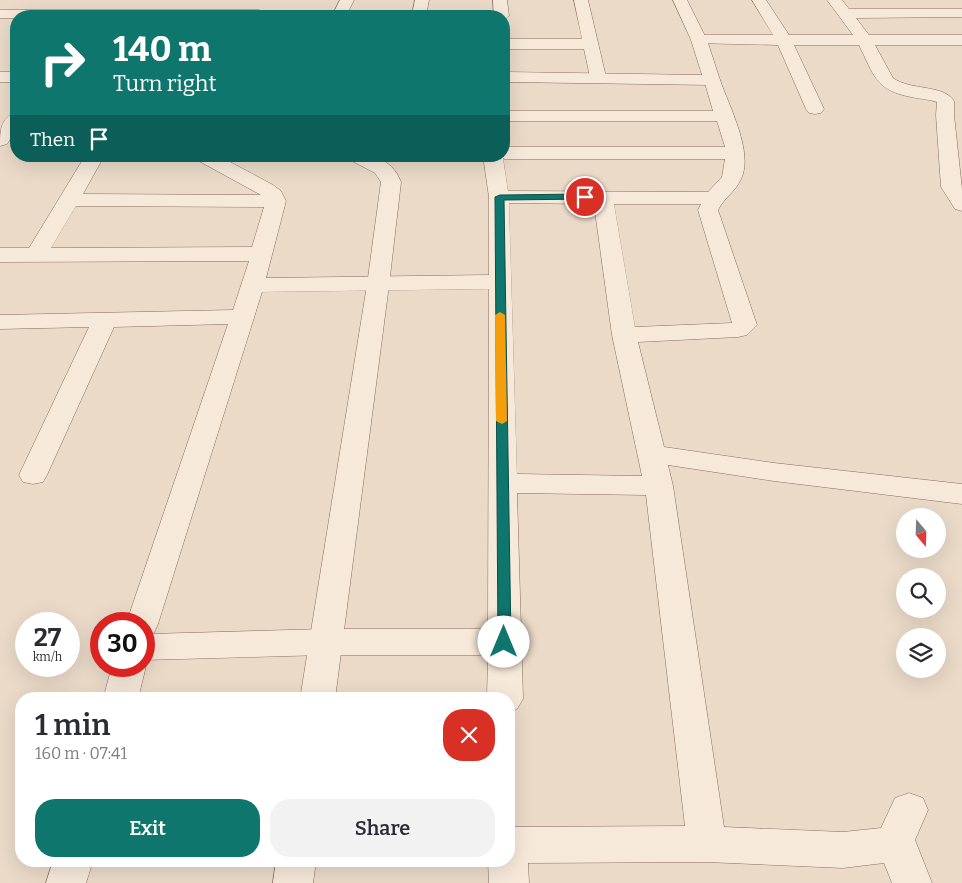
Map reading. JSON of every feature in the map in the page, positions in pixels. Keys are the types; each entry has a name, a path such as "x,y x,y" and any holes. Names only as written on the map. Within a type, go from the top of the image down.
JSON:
{"street":[{"path":"11,10 22,0"},
{"path":"581,0 598,77"},
{"path":"624,335 738,330 746,325 708,210 714,198 732,178 736,153 699,40 680,0"},
{"path":"758,0 784,40 815,110"},
{"path":"834,0 865,40 886,81 891,86 942,97 946,100 954,127 951,187 962,205"},
{"path":"846,14 962,13"},
{"path":"699,40 962,40"},
{"path":"510,44 591,44"},
{"path":"510,77 712,80"},
{"path":"510,116 725,116"},
{"path":"0,140 10,126"},
{"path":"510,153 736,153"},
{"path":"37,254 91,162"},
{"path":"146,612 243,317 276,201 274,195 266,189 215,162"},
{"path":"318,692 378,285 391,182 390,176 384,170 369,162"},
{"path":"494,162 500,197 506,692"},
{"path":"500,197 714,198"},
{"path":"603,197 624,335 659,486 707,844"},
{"path":"69,200 276,201"},
{"path":"0,254 262,254"},
{"path":"253,285 378,285 500,282"},
{"path":"0,322 104,322 243,317"},
{"path":"33,475 104,322"},
{"path":"652,454 774,472 962,494"},
{"path":"503,483 659,486"},
{"path":"155,647 324,642 504,642"},
{"path":"122,692 126,677"},
{"path":"515,845 707,844 843,850 886,845 902,825 912,883"},
{"path":"66,883 71,867"},
{"path":"293,883 295,867"},
{"path":"508,867 509,883"}],"slow traffic":[{"path":"500,315 502,421"}],"route":[{"path":"504,642 500,197 585,197"}]}
